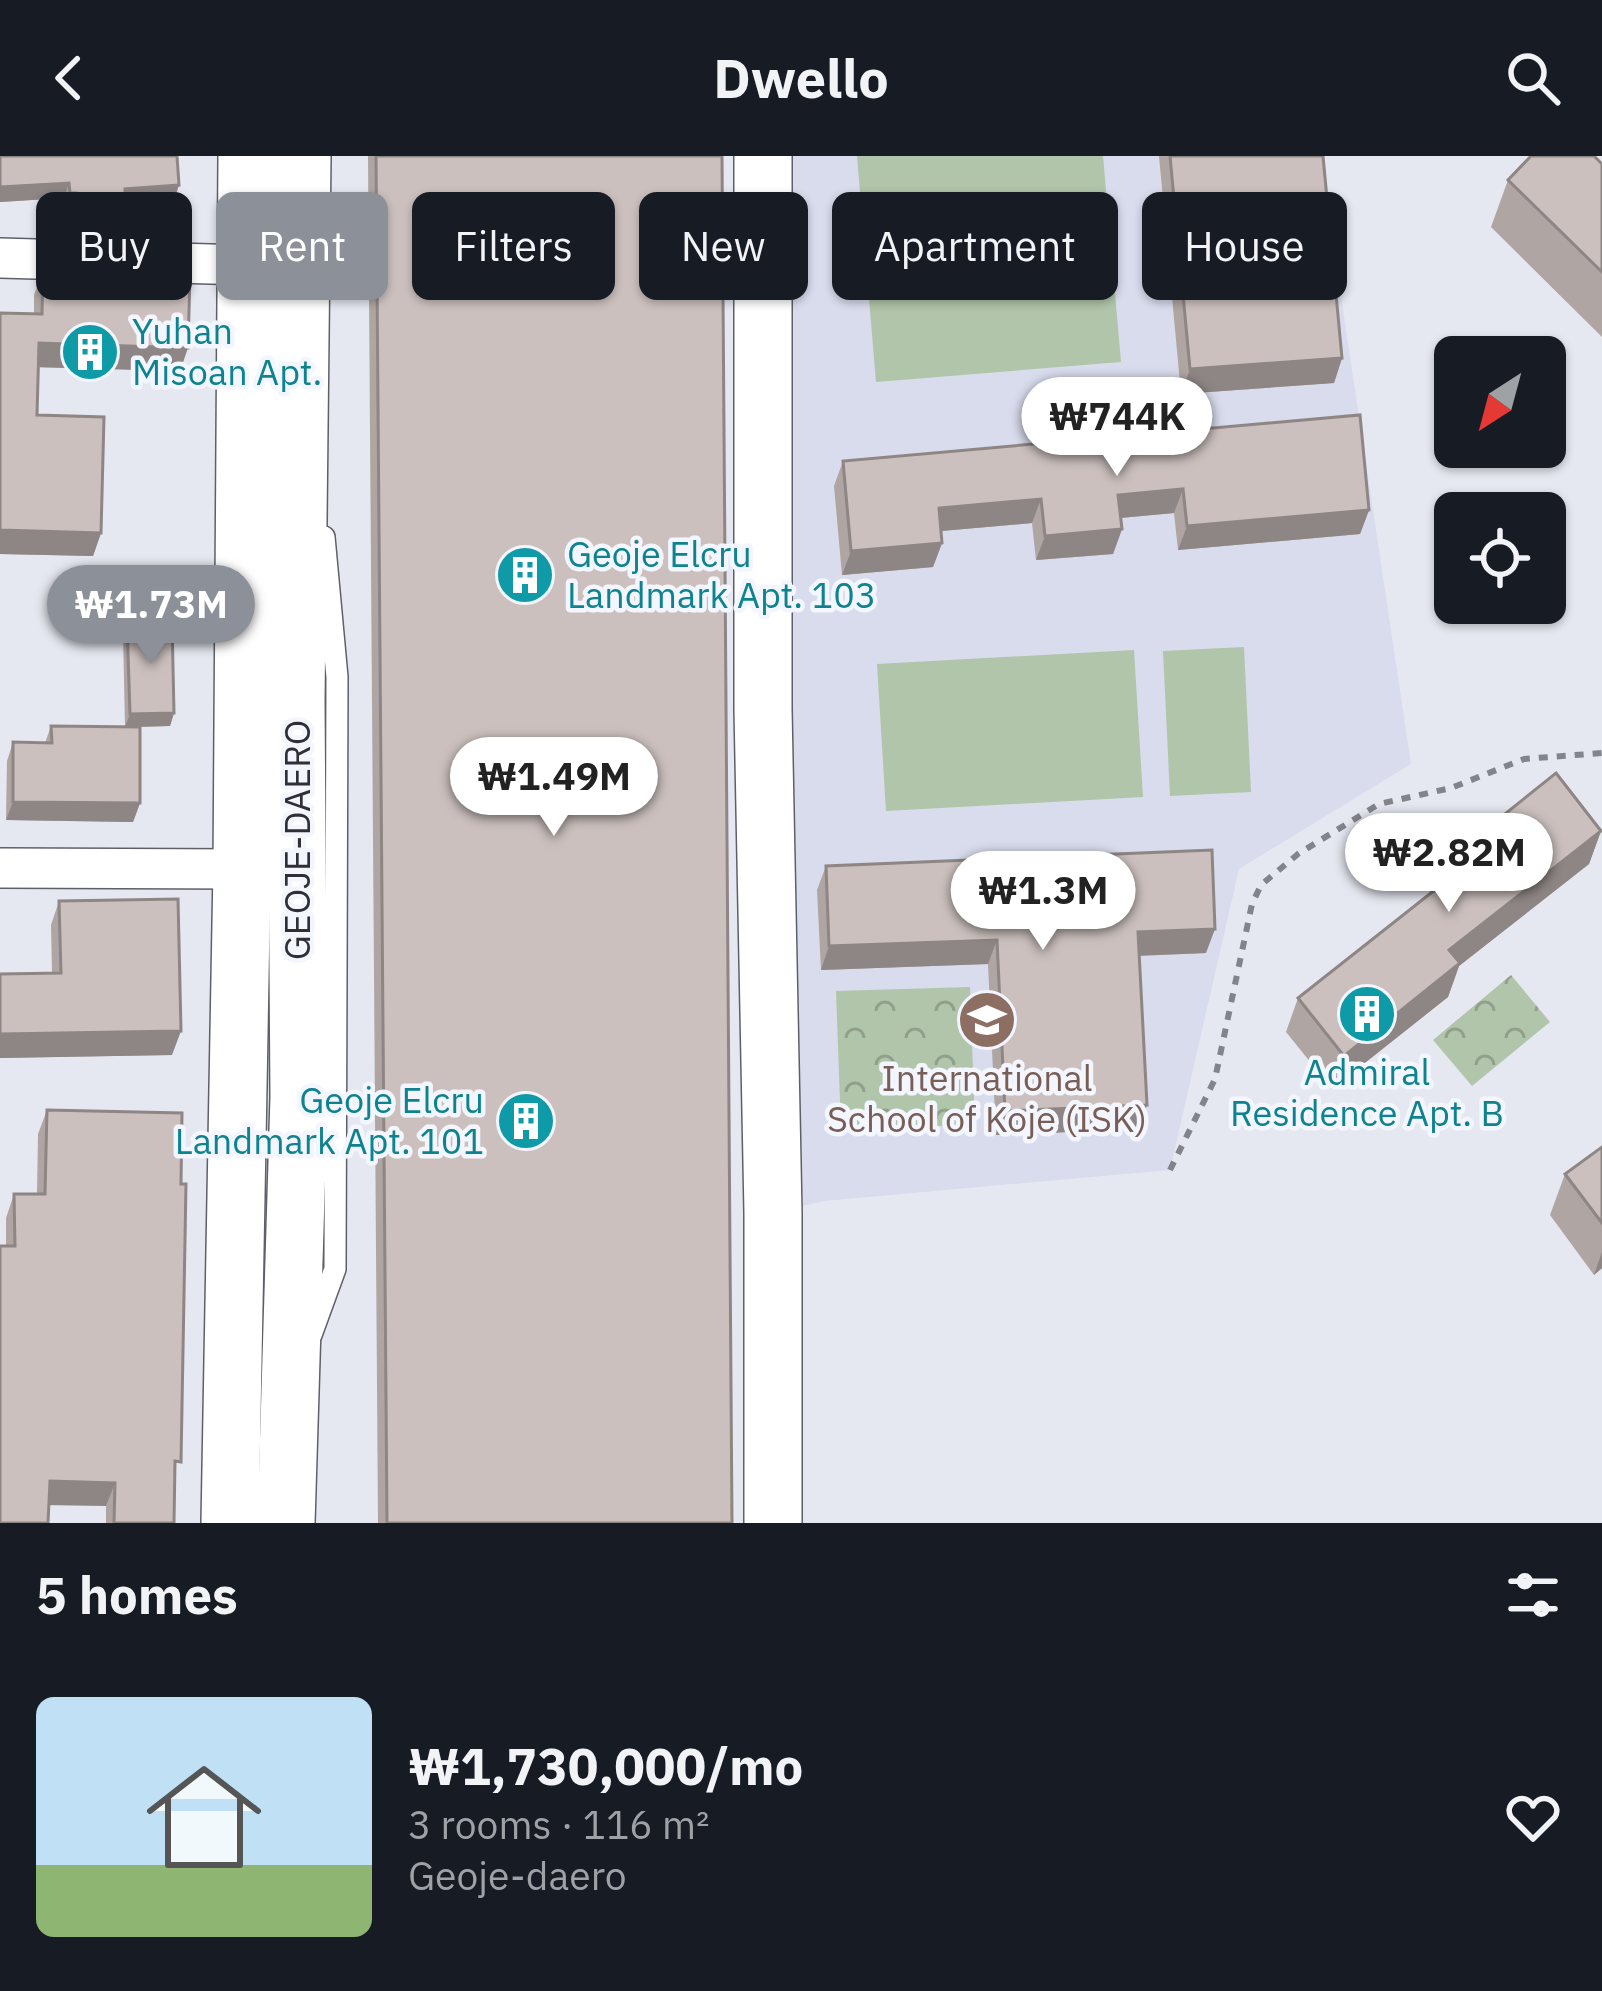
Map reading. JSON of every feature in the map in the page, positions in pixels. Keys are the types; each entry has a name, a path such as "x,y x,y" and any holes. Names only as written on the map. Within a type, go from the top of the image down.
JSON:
{"street":[{"name":"GEOJE-DAERO","path":"247,156 247,192"},
{"name":"GEOJE-DAERO","path":"286,1523 299,1097 296,702 302,156"},
{"path":"763,156 763,709 772,1523"},
{"path":"0,258 216,264"},
{"name":"GEOJE-DAERO","path":"230,1523 246,300"},
{"path":"0,868 242,869"}],"path":[{"path":"1170,1170 1215,1079 1252,904 1261,885 1298,854 1378,805 1451,788 1524,760 1602,753"}],"shaded area":[{"name":"International School of Koje (ISK)","path":"763,156 1320,156 1325,192 1142,192 1142,300 1342,300 1411,764 1239,869 1170,1170 824,1201 773,1213 764,300 808,300 808,192 763,192"}],"green space":[{"path":"857,156 1103,156 1106,192 860,192"},
{"path":"869,300 1116,300 1121,362 876,382"},
{"path":"1244,647 1251,792 1170,796 1163,651"},
{"path":"1134,650 1143,797 886,811 877,664"},
{"path":"1511,975 1550,1022 1472,1086 1433,1040"},
{"path":"970,987 975,1125 841,1129 836,991"}],"building":[{"path":"0,156 177,156 179,185 125,192 70,192 69,183 0,187"},
{"path":"376,156 722,156 722,192 639,192 639,300 723,300 732,1523 387,1523 377,300 388,300 388,192 376,192"},
{"path":"1170,156 1323,156 1326,192 1173,192"},
{"path":"1531,156 1594,156 1602,164 1602,272 1508,180"},
{"path":"42,300 189,300 188,348 39,343 37,415 104,417 101,533 0,530 0,313 42,314"},
{"path":"1184,300 1337,300 1342,358 1190,369"},
{"path":"1360,415 1369,510 1187,526 1183,489 1118,495 1122,529 1045,536 1041,499 939,508 942,543 851,551 843,461"},
{"path":"172,621 174,713 130,714 127,622"},
{"path":"51,726 140,727 140,803 13,802 13,742 52,743"},
{"path":"1556,773 1601,831 1449,950 1460,963 1344,1056 1298,998 1450,878 1440,866"},
{"path":"1212,850 1215,929 1138,932 1147,1105 1005,1111 997,940 829,946 826,866"},
{"path":"178,899 181,1031 0,1034 0,974 61,973 59,901"},
{"path":"47,1110 182,1113 181,1184 186,1184 181,1462 175,1461 174,1523 114,1523 115,1483 50,1481 48,1523 0,1523 0,1246 15,1246 14,1194 45,1194"},
{"path":"1602,1147 1602,1223 1565,1174"}],"place":[{"name":"Yuhan Misoan Apt.","path":"90,352"},
{"name":"Geoje Elcru Landmark Apt. 103","path":"525,575"},
{"name":"Admiral Residence Apt. B","path":"1367,1014"},
{"name":"International School of Koje (ISK)","path":"987,1020"},
{"name":"Geoje Elcru Landmark Apt. 101","path":"526,1121"}]}
